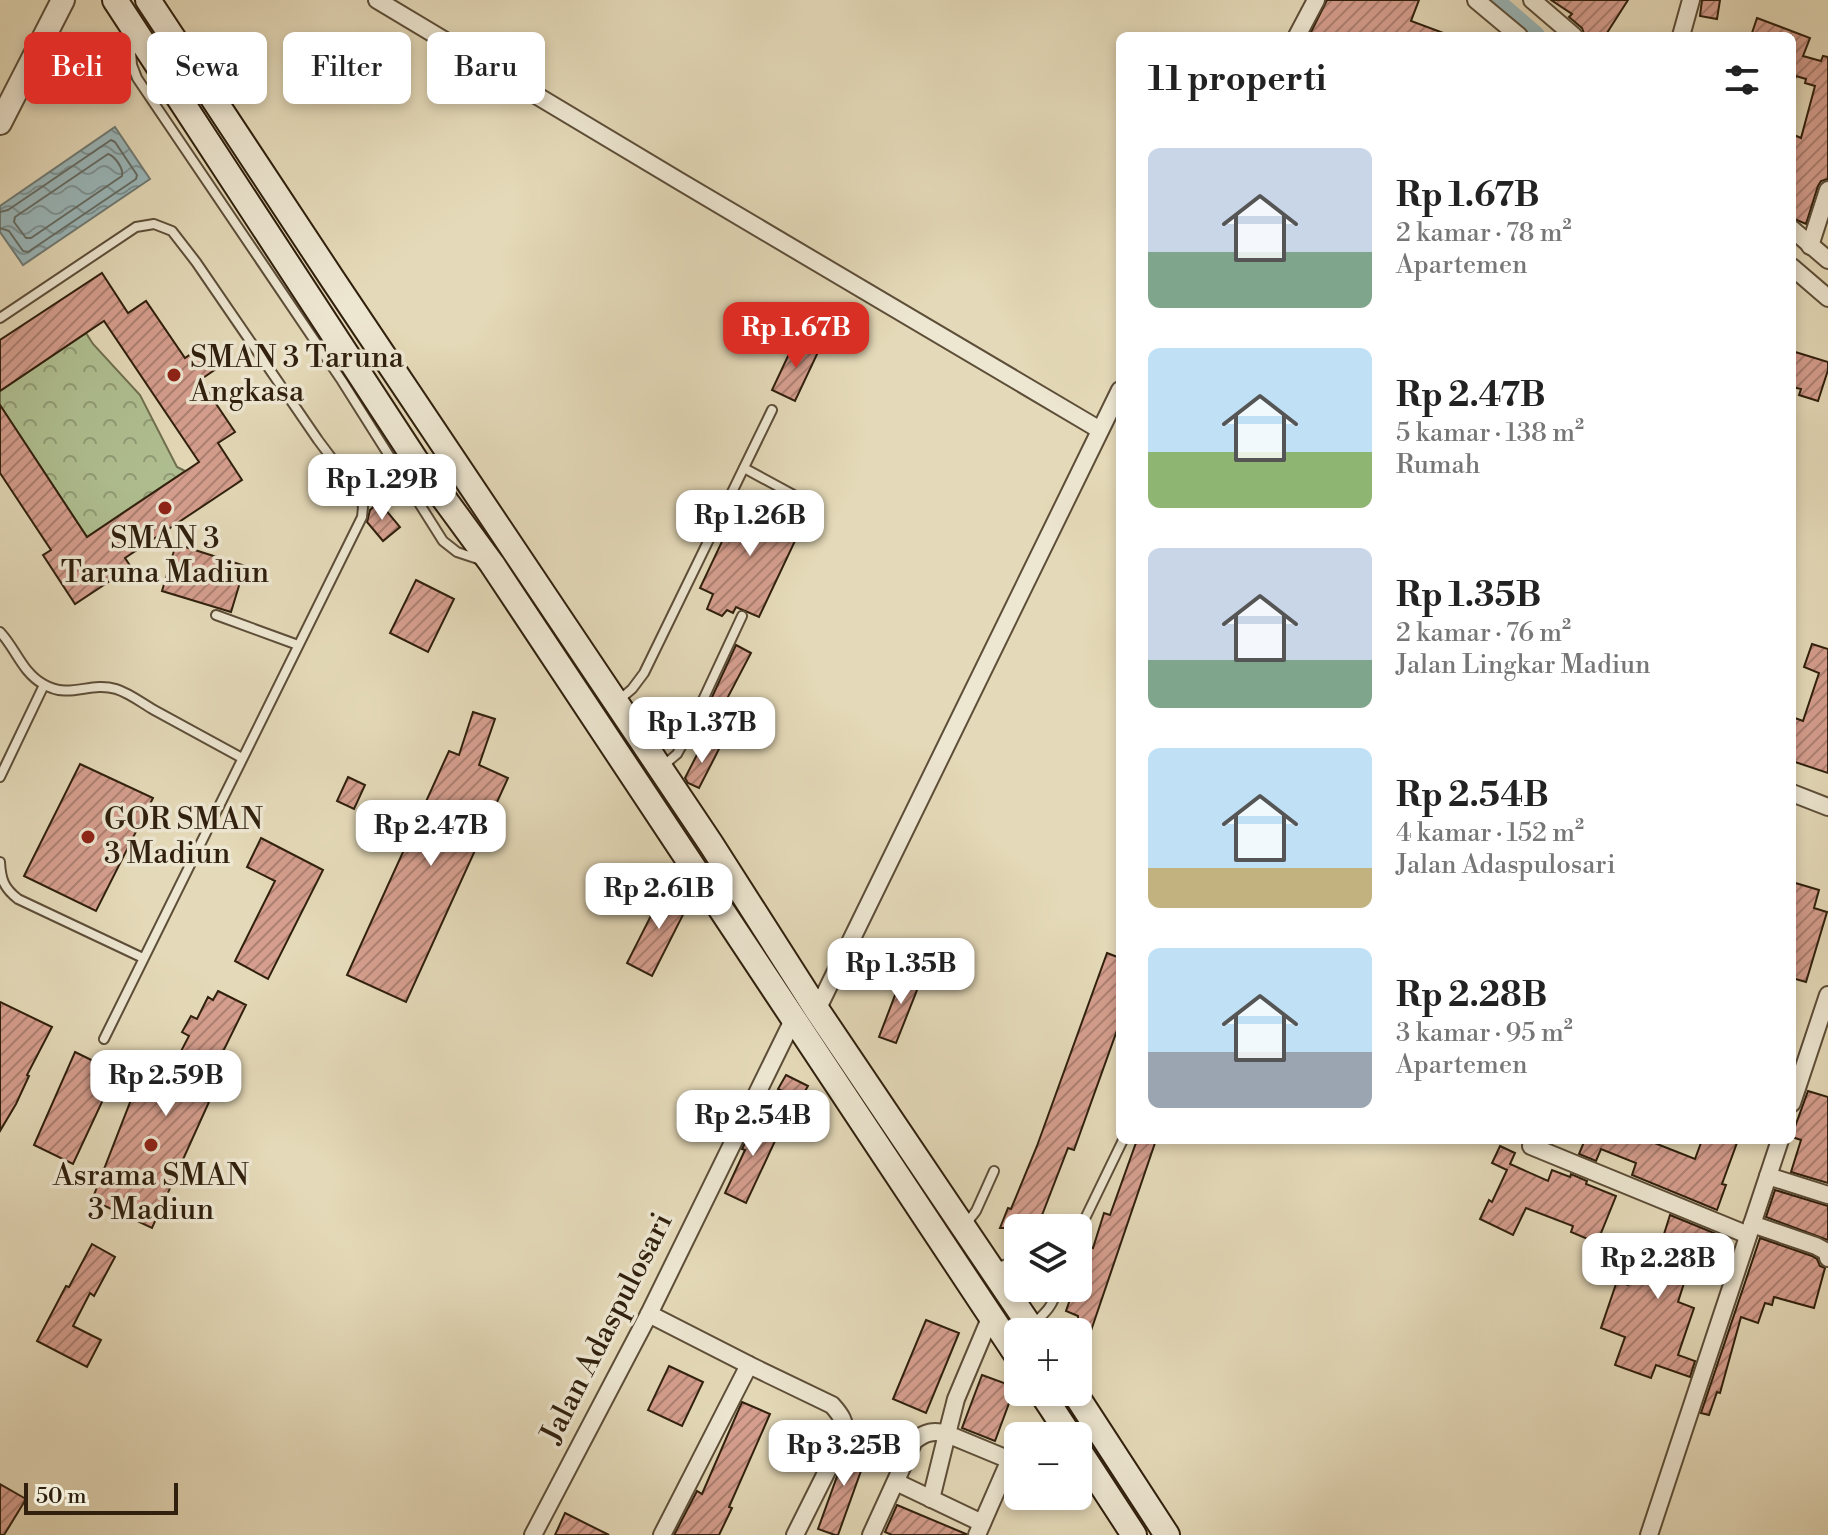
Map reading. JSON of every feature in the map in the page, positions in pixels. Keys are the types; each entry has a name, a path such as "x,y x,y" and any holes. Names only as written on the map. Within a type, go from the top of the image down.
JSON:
{"main road":[{"path":"115,0 308,295 407,464 492,564 806,1014 964,1227 1025,1318"},
{"path":"148,0 711,844 806,1014 1004,1336"},
{"path":"308,295 333,280"},
{"path":"1083,1406 1167,1535"},
{"path":"1092,1470 1134,1535"}],"street":[{"path":"0,123 63,0"},
{"path":"377,0 1100,430"},
{"path":"1299,32 1316,0"},
{"path":"1476,0 1514,32"},
{"path":"1532,0 1569,32"},
{"path":"1682,32 1691,0"},
{"path":"1810,246 1828,190"},
{"path":"1796,233 1828,260"},
{"path":"1796,270 1828,298"},
{"name":"Jalan Adaspulosari","path":"533,1535 806,1014 1116,398"},
{"path":"1796,795 1828,807"},
{"path":"1796,1091 1828,995"},
{"path":"1649,1535 1779,1144"},
{"path":"1531,1146 1750,1230 1816,1246 1827,1252 1828,1258"},
{"path":"1768,1176 1828,1195"},
{"path":"649,1314 832,1405 842,1415 845,1435 795,1535"},
{"path":"931,1499 956,1399 991,1316"},
{"path":"662,1535 749,1365"},
{"path":"871,1535 914,1441 922,1435 935,1431 947,1434 1005,1458 1008,1464 979,1529 931,1499 896,1482"}],"lane":[{"path":"129,22 132,65 137,78 342,381 407,464 360,496"},
{"path":"0,318 136,227 154,224 172,231 360,496 363,507 362,517 104,1039"},
{"path":"616,703 644,673 772,410"},
{"path":"744,468 814,506"},
{"path":"216,615 298,645"},
{"path":"660,768 677,754 682,745 742,616"},
{"path":"0,632 30,675 44,685 58,691 74,692 90,687 118,689 242,758"},
{"path":"0,777 44,685"},
{"path":"0,862 7,891 18,899 143,958"},
{"path":"1087,1214 1121,1144"},
{"path":"964,1227 976,1211 994,1171"},
{"path":"993,1271 1004,1266"}],"green space":[{"path":"86,333 140,395 177,467 185,471 87,537 0,405 0,391"}],"water":[{"path":"115,127 150,179 23,265 0,232 0,206"}],"building":[{"path":"1327,0 1419,0 1411,21 1441,32 1311,32"},
{"path":"1551,0 1628,0 1608,32 1584,32 1569,17 1572,14"},
{"path":"1702,0 1720,0 1717,19 1700,16"},
{"path":"1757,18 1794,32 1752,32"},
{"path":"1796,33 1810,38 1803,56 1821,61 1823,56 1828,57 1828,179 1818,186 1806,224 1796,220 1796,136 1801,138 1815,86 1805,83 1806,79 1796,76"},
{"path":"102,273 128,313 146,301 185,358 201,347 216,369 200,380 235,432 218,443 242,480 125,558 131,567 75,604 43,555 51,550 0,473 0,405 87,537 199,462 104,321 0,391 0,340"},
{"path":"796,339 819,350 795,401 772,390"},
{"path":"1796,352 1828,362 1818,401 1799,395 1801,389 1796,388"},
{"path":"744,495 803,524 759,617 736,607 733,613 727,610 722,616 707,609 713,594 700,588"},
{"path":"379,502 400,527 383,541 367,522 370,510"},
{"path":"176,544 245,566 231,612 162,591"},
{"path":"416,580 454,599 428,652 390,633"},
{"path":"1812,644 1828,649 1828,773 1796,762 1796,718 1803,721 1819,673 1804,667"},
{"path":"736,645 751,653 719,714 707,708"},
{"path":"473,712 495,719 479,765 508,778 406,1002 347,975 449,751 459,755"},
{"path":"704,741 719,749 699,788 685,778"},
{"name":"GOR SMAN 3 Madiun","path":"80,764 153,798 96,911 24,876"},
{"path":"348,777 365,785 354,809 337,801"},
{"path":"261,838 323,870 268,979 235,961 275,881 247,867"},
{"path":"1796,883 1819,890 1814,908 1827,912 1806,982 1796,979"},
{"path":"666,886 691,899 652,976 627,963"},
{"path":"1107,953 1116,956 1116,1033 1074,1150 1068,1148 1042,1214 1006,1214 1008,1208 1011,1209"},
{"path":"908,968 923,975 896,1043 879,1037"},
{"path":"218,991 246,1005 200,1098 209,1102 152,1228 92,1200 138,1082 142,1084 147,1074 165,1082 189,1036 182,1032 191,1016 197,1019 208,997 213,1000"},
{"path":"0,1002 52,1027 0,1131"},
{"name":"Asrama SMAN 3 Madiun","path":"75,1052 116,1072 73,1164 34,1145"},
{"path":"786,1075 808,1086 800,1100 778,1089"},
{"path":"1808,1091 1828,1097 1828,1183 1791,1172 1801,1140 1796,1138 1796,1124"},
{"path":"759,1115 782,1126 746,1203 725,1193"},
{"path":"1136,1144 1155,1144 1092,1328 1092,1318 1078,1318 1066,1311 1069,1302 1092,1302 1092,1248 1104,1213 1110,1215"},
{"path":"1583,1144 1657,1144 1695,1159 1701,1144 1737,1144 1722,1184 1726,1185 1717,1210 1632,1175 1636,1163 1601,1149 1596,1161 1579,1154"},
{"path":"1500,1146 1515,1153 1510,1164 1548,1181 1552,1170 1570,1177 1571,1174 1616,1196 1597,1243 1571,1232 1573,1226 1526,1208 1513,1235 1480,1219 1507,1170 1492,1163"},
{"path":"1775,1190 1828,1206 1828,1240 1766,1217"},
{"path":"1670,1215 1719,1235 1709,1264 1692,1258 1678,1302 1694,1308 1678,1355 1695,1361 1690,1377 1656,1365 1651,1378 1615,1365 1625,1337 1601,1328 1617,1281 1628,1285 1641,1244 1659,1250"},
{"path":"1760,1238 1812,1256 1825,1268 1814,1308 1774,1297 1772,1305 1765,1303 1758,1323 1741,1317 1720,1393 1717,1392 1709,1415 1701,1413"},
{"path":"92,1244 115,1257 94,1296 90,1293 73,1326 101,1340 87,1367 37,1341"},
{"path":"926,1320 959,1333 926,1413 893,1399"},
{"path":"669,1366 703,1382 682,1426 648,1410"},
{"path":"982,1375 1004,1383 1004,1406 1008,1406 995,1441 962,1428"},
{"path":"742,1402 770,1414 719,1535 674,1535 697,1491 702,1494"},
{"path":"856,1437 871,1443 838,1535 835,1535 818,1529 839,1471"},
{"path":"0,1484 26,1499 4,1535 0,1535"},
{"path":"897,1505 966,1535 892,1535 885,1532"},
{"path":"565,1513 609,1535 555,1535"}],"waterway":[{"path":"1492,0 1529,32"}],"place":[{"name":"SMAN 3 Taruna Angkasa","path":"174,375"},
{"name":"SMAN 3 Taruna Madiun","path":"165,508"},
{"name":"GOR SMAN 3 Madiun","path":"88,837"},
{"name":"Asrama SMAN 3 Madiun","path":"151,1145"}]}
